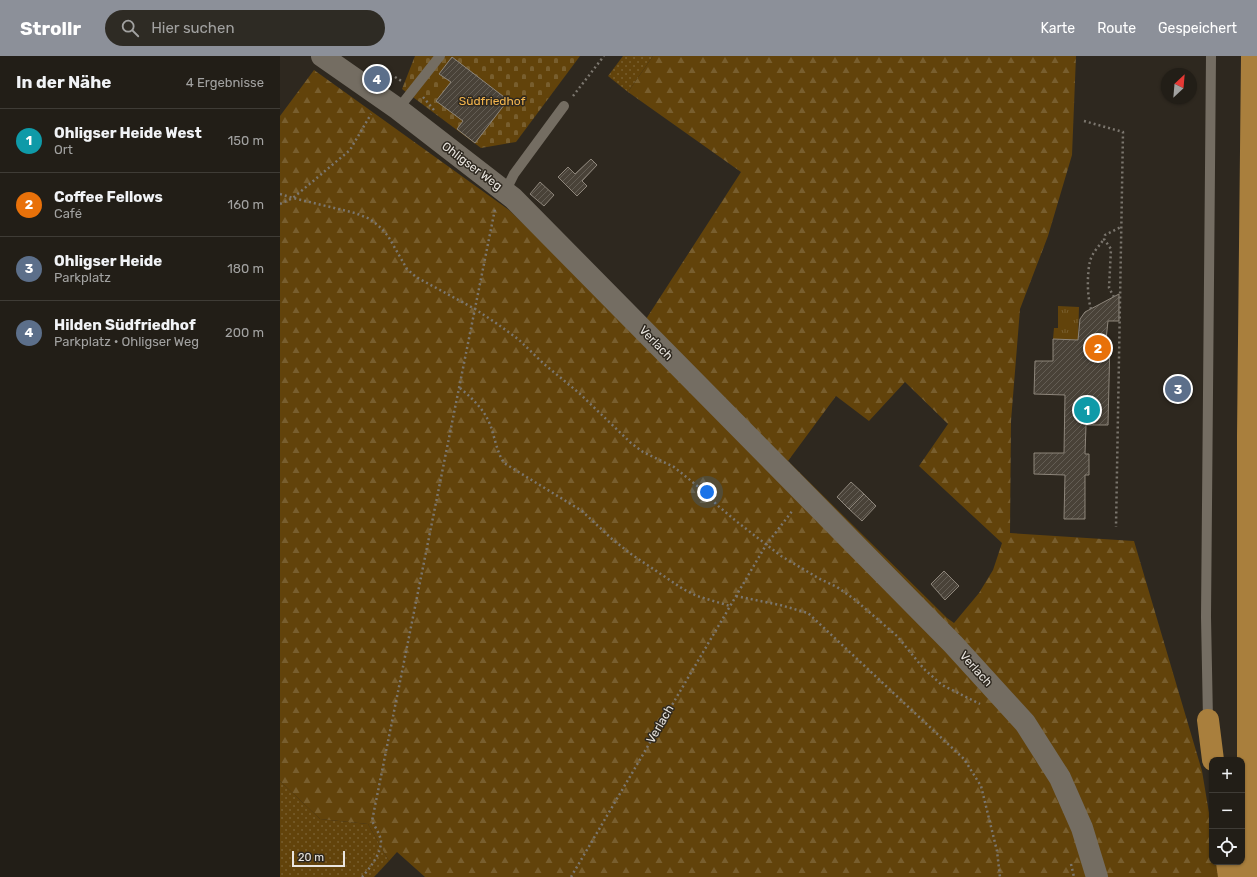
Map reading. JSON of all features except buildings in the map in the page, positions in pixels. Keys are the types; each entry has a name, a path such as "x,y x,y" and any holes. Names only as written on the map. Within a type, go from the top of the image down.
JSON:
{"highway":[{"path":"1248,877 1248,435 1252,56"},
{"path":"1208,720 1213,757"},
{"path":"1227,865 1229,877"}],"street":[{"name":"Ohligser Weg","path":"322,56 390,103 505,192"},
{"name":"Verlach","path":"505,192 513,198 954,644 1025,723 1060,778 1082,828 1097,877"}],"lane":[{"path":"390,103 440,56"},
{"path":"1208,720 1206,617 1211,56"},
{"name":"Ohligser Weg","path":"505,192 514,174 564,106"}],"path":[{"path":"564,106 604,56"},
{"path":"280,204 293,198 350,150 390,103"},
{"path":"1084,121 1124,132 1116,527"},
{"path":"362,877 376,857 380,848 381,840 372,821 495,209 505,192"},
{"path":"280,194 370,218 388,236 407,269 416,277 475,310 518,339 544,364 579,393 631,443 643,452 674,467 766,545 799,567 837,587 854,599 897,636 924,670 942,685 986,707"},
{"path":"1091,309 1088,293 1090,260 1104,239 1105,235 1121,227"},
{"path":"1104,239 1110,249 1109,288 1114,297"},
{"path":"460,387 475,402 487,418 499,456 504,463 582,511 631,554 683,589 697,596 730,606"},
{"name":"Verlach","path":"571,877 766,545 807,495"},
{"path":"736,596 808,612 964,758 982,786 997,851 1000,877"},
{"path":"1071,863 1074,877"}],"green space":[{"name":"Südfriedhof","path":"415,56 580,56 516,142 481,148 402,89"},
{"path":"623,56 653,56 628,92 608,76"},
{"path":"653,56 1076,56 1072,155 1048,236 1020,309 1011,421 1010,533 1134,541 1202,771 1209,813 1209,865 1217,865 1218,877 425,877 397,852 389,861 368,824 320,819 280,781 280,116 314,70 509,210 637,333 741,172 628,92","holes":["905,382 948,424 919,466 1002,543 993,570 979,593 954,623 947,618 788,461 836,396 869,421"]},
{"path":"1058,306 1079,307 1078,340 1053,339 1054,328 1058,328"},
{"path":"280,781 320,819 368,824 389,861 374,877 280,877"}],"place":[{"name":"Hilden Südfriedhof","path":"377,79"},
{"name":"Coffee Fellows","path":"1098,348"},
{"name":"Ohligser Heide","path":"1178,389"},
{"name":"Ohligser Heide West","path":"1087,410"}]}
